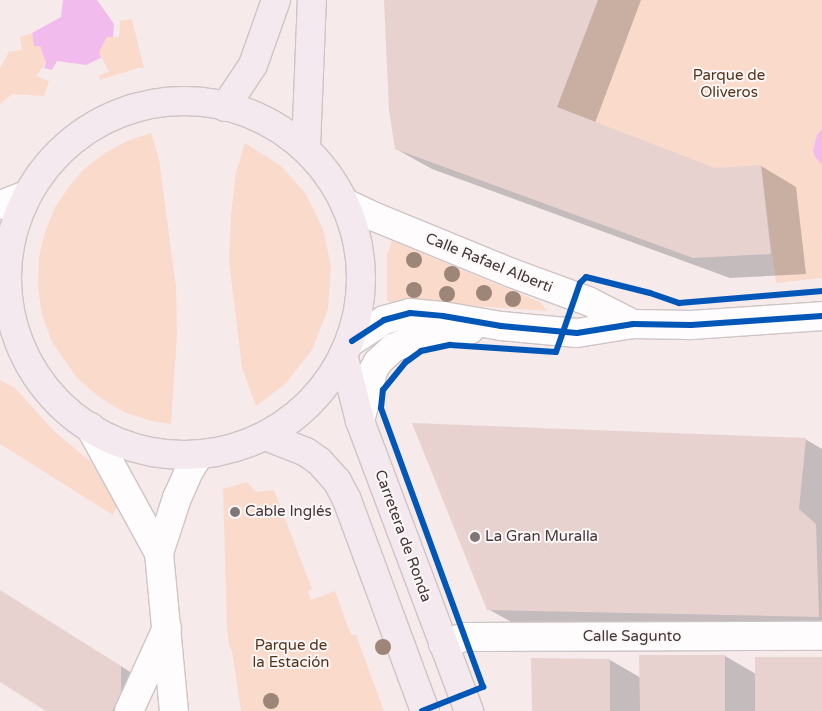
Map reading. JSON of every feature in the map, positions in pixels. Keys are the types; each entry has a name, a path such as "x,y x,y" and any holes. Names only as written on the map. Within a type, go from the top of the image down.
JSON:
{"main road":[{"path":"225,107 253,65 276,0"},
{"path":"306,147 312,0"},
{"path":"189,103 225,107 253,116 278,127 306,147 327,172 345,203 355,233 360,262 359,310 348,350 338,371 317,398 289,423 266,436 228,450 199,455 168,454 137,448 114,440 90,427 70,412 12,352 3,275 15,226 26,196 41,172 69,140 89,126 133,109 155,105 189,103"},
{"name":"Carretera de Ronda","path":"348,350 360,421 469,711"},
{"path":"266,436 306,452 324,465 338,481 347,500 425,711"}],"street":[{"path":"0,205 26,196"},
{"name":"Calle Rafael Alberti","path":"345,203 375,218 509,272 588,301 633,324"},
{"name":"Calle Rafael Alberti","path":"348,350 384,320 410,313 443,316 501,326 577,333 633,324 691,325 822,316"},
{"name":"Calle Rafael Alberti","path":"360,421 373,371 378,362 393,348 424,335 501,326"},
{"path":"90,427 159,553 174,711"},
{"path":"159,553 177,498 189,471 199,455"},
{"path":"129,711 166,628"},
{"name":"Calle Sagunto","path":"443,644 464,637 822,636"}],"green space":[{"name":"Parque de Oliveros","path":"598,0 822,0 822,278 776,283 761,165 716,169 557,107"},
{"path":"132,19 144,68 138,68 100,80 99,75 109,72 99,52 107,37 119,37 120,21"},
{"path":"32,33 34,46 40,46 46,63 36,76 49,81 44,96 12,94 0,104 0,68 9,52 22,50 20,37"},
{"path":"151,133 159,159 176,287 177,335 171,424 151,421 124,412 99,397 77,378 52,342 42,315 38,287 39,257 45,233 54,209 68,188 84,169 105,153 127,141"},
{"path":"245,143 281,166 306,194 323,229 331,266 328,309 312,350 285,384 256,406 242,368 229,261 231,215 236,172"},
{"path":"392,241 540,302 547,311 433,303 394,306 387,300 387,255"},
{"path":"0,380 15,388 55,432 91,462 118,504 113,515 0,444"},
{"name":"Parque de la Estación","path":"247,482 256,492 274,490 312,589 308,591 311,600 335,591 351,635 356,635 384,711 241,711 227,629 223,489"}],"shaded area":[{"path":"63,0 97,0 114,24 113,37 107,37 99,52 101,58 86,65 57,61 52,70 44,68 46,63 40,46 34,46 32,33 61,17"},
{"path":"822,129 822,165 815,157 813,150 817,135"}],"building":[{"path":"384,0 598,0 557,107 715,168 761,165 771,254 693,258 395,149 389,110"},
{"path":"412,423 806,438 799,509 816,524 819,617 487,610"},
{"path":"0,590 121,666 121,696 112,711 46,711 0,682"},
{"path":"639,655 725,655 725,711 640,711"},
{"path":"755,657 822,657 822,711 755,711"},
{"path":"531,658 610,659 610,711 532,711"}],"cycle path":[{"path":"422,711 483,687 381,408 383,390 406,362 421,351 450,345 556,352 580,283 586,277 650,293 679,303 822,291"},
{"path":"352,341 384,320 410,313 443,316 501,326 577,333 633,324 691,325 822,316"}],"place":[{"name":"Cable Inglés","path":"235,512"},
{"name":"La Gran Muralla","path":"475,537"}]}
